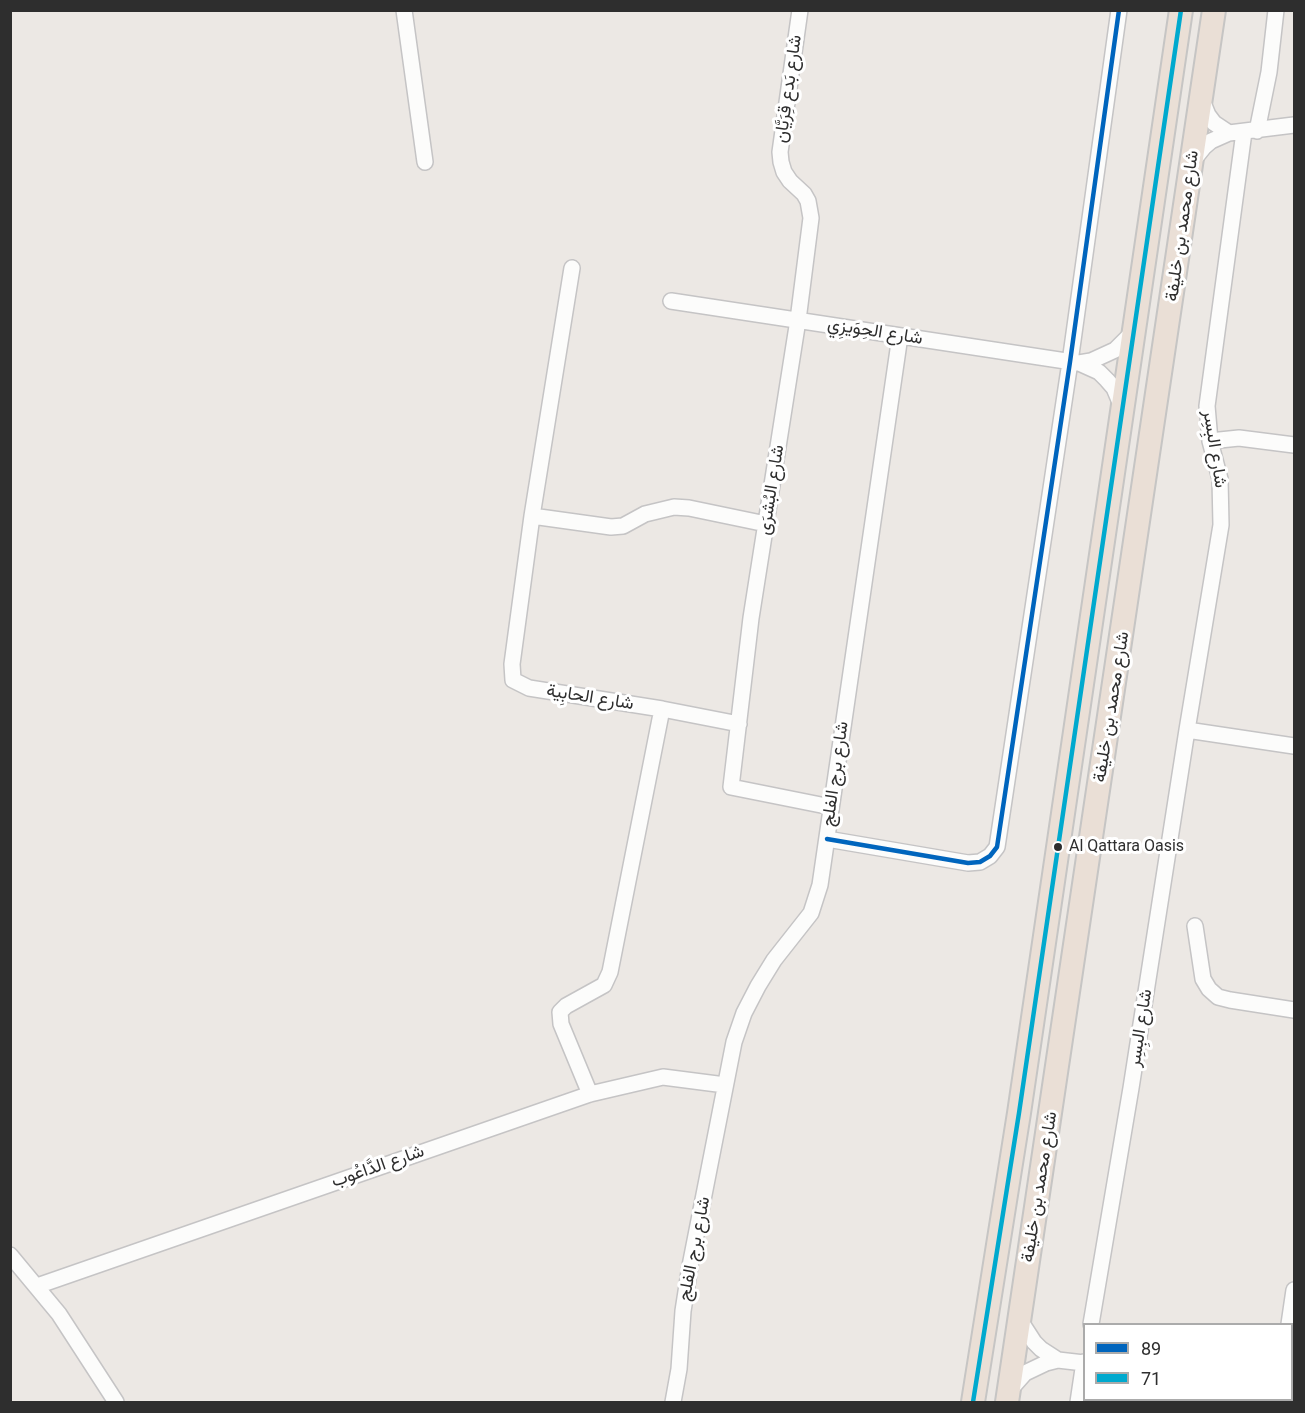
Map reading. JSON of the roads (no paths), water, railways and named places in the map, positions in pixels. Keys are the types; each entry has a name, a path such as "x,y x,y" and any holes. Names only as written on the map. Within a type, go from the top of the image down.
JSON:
{"highway":[{"name":"شارع محمد بن خليفة","path":"973,1402 1019,1113 1181,10"},
{"name":"شارع محمد بن خليفة","path":"1008,1396 1214,10"}],"street":[{"path":"404,10 425,162"},
{"name":"شارع بَدع قِرَيَّان","path":"800,10 780,162 790,181 804,194"},
{"path":"827,839 968,862 980,862 990,856 997,847 1074,362 1119,10"},
{"path":"1273,129 1266,86 1276,10"},
{"name":"شارع البِسِر","path":"1091,1323 1221,525 1220,479 1210,441 1207,406 1244,132 1266,86"},
{"path":"1201,97 1214,123 1244,132"},
{"path":"1191,164 1203,147 1211,141 1244,132 1294,125"},
{"name":"شارع البُشرَى","path":"804,194 808,201 811,218 798,320 751,618 731,787 831,807"},
{"name":"شارع الحابِية","path":"572,268 532,516 512,664 513,680 529,688 662,710"},
{"name":"شارع الحِوَيزِي","path":"671,301 1074,362 1099,372 1119,398 1122,409"},
{"name":"شارع الحِوَيزِي","path":"1074,362 1103,356 1114,350 1133,332"},
{"name":"شارع برج الفلج","path":"673,1402 679,1369 683,1311 690,1266 734,1042 744,1013 758,986 774,960 811,914 820,885 900,336"},
{"path":"1210,441 1239,438 1294,445"},
{"path":"532,516 611,527 623,526 635,522 645,514 674,507 766,524"},
{"path":"590,1094 561,1024 560,1012 566,1006 604,985 610,972 662,710 739,724"},
{"path":"1187,730 1294,746"},
{"path":"1195,926 1203,979 1218,997 1294,1010"},
{"name":"شارع الدَّاعُوب","path":"37,1286 590,1094 663,1077 725,1086"},
{"path":"10,1255 37,1286 78,1342 116,1402"},
{"path":"1289,1323 1294,1290"},
{"path":"1021,1315 1023,1325 1034,1342 1058,1360"},
{"path":"1008,1396 1025,1373 1046,1363 1058,1360 1083,1363"},
{"path":"1078,1402 1083,1370"}],"place":[{"name":"Al Qattara Oasis","path":"1058,847"}]}
